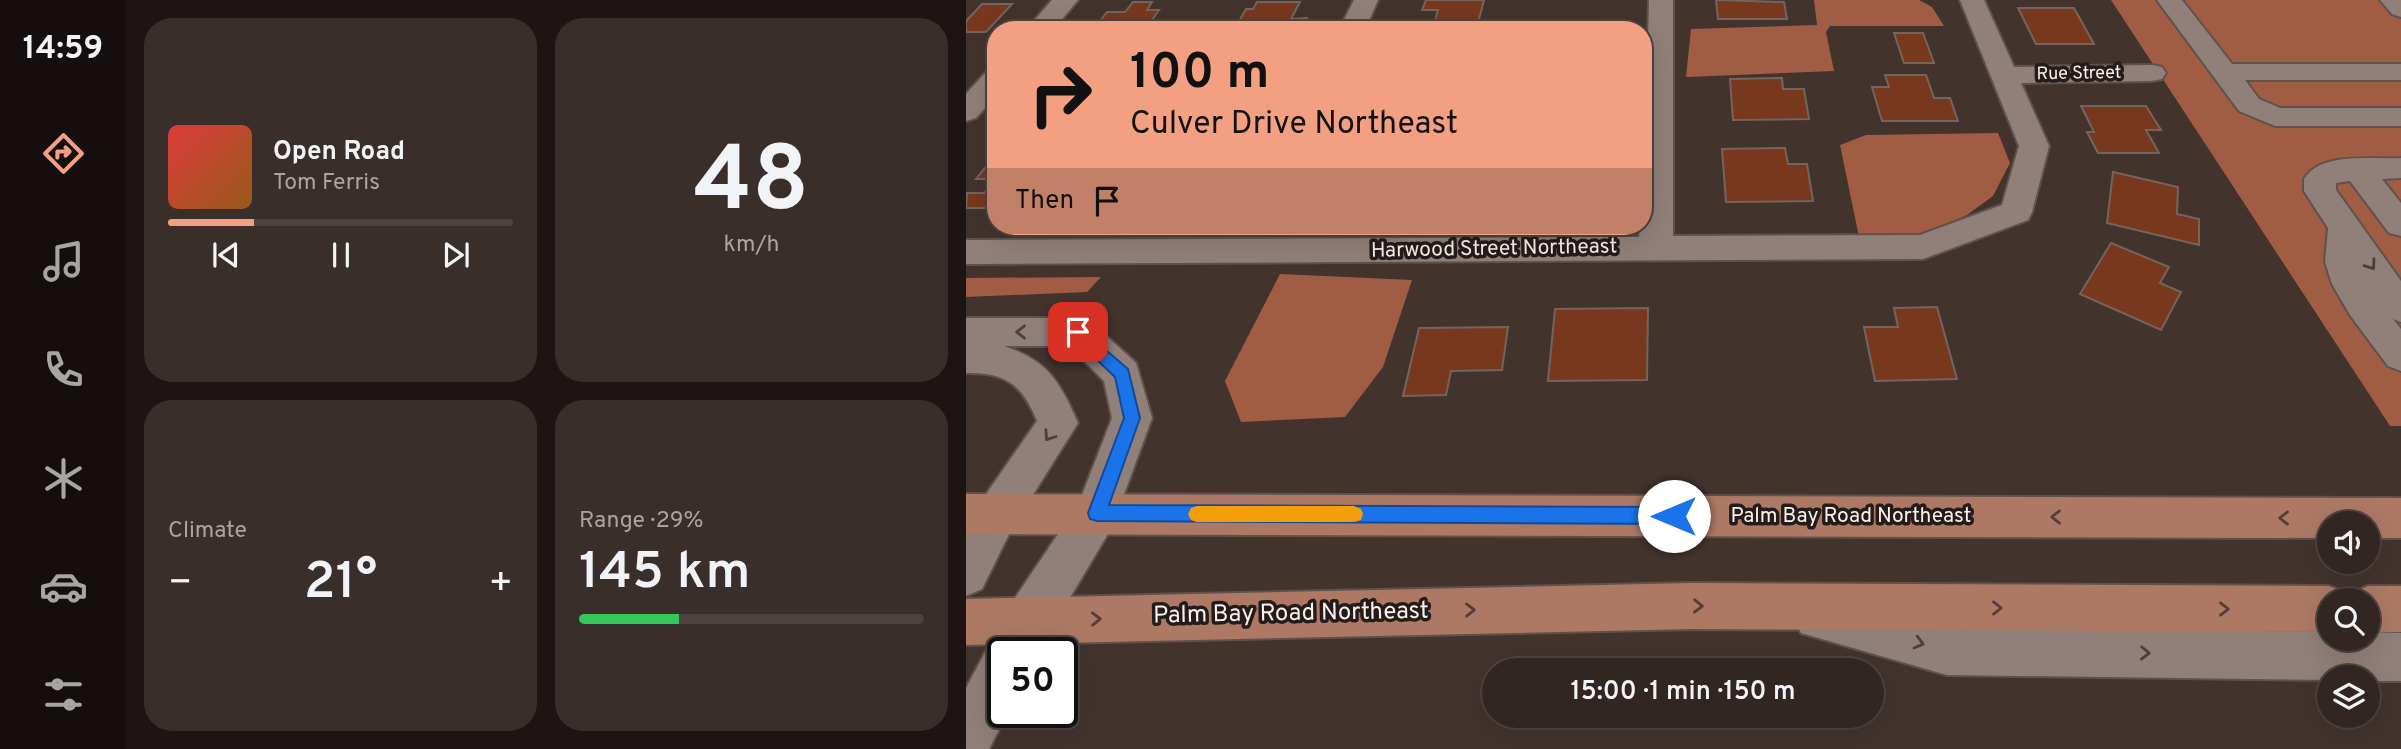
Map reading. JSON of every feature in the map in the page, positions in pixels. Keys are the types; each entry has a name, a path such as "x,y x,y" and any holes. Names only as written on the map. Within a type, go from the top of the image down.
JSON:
{"main road":[{"name":"Palm Bay Road Northeast","path":"981,514 2401,518"},
{"name":"Palm Bay Road Northeast","path":"966,622 1019,636 1678,606 2317,609"},
{"path":"2380,609 2401,609"}],"street":[{"path":"1047,21 1066,0"},
{"path":"1356,21 1366,0"},
{"path":"1656,248 1661,0"},
{"path":"1972,0 2006,75"},
{"path":"2169,0 2249,105 2275,117 2401,117"},
{"path":"2392,0 2401,9"},
{"path":"2222,72 2401,72"},
{"name":"Rue Street","path":"2006,75 2152,73"},
{"name":"Harwood Street Northeast","path":"966,252 1254,239 1656,248 1923,247 2016,212 2034,146 2006,75"},
{"path":"966,112 987,88"},
{"path":"2371,117 2401,152"},
{"path":"2401,168 2329,172 2320,179 2320,191 2401,308"},
{"path":"2357,169 2401,225"},
{"path":"2345,227 2342,256 2345,273 2356,294 2401,356"},
{"path":"966,332 1078,332 1122,374 1132,418 1097,513 1019,636"},
{"path":"966,358 988,356 1025,369 1047,395 1058,423 981,514 966,574"},
{"path":"1782,607 1947,650 2401,657"},
{"path":"966,741 987,700"}],"shaded area":[{"path":"1814,0 1919,0 1932,7 1944,26 1830,26 1826,32 1834,71 1686,77 1691,29 1817,25"},
{"path":"2111,0 2401,0 2401,426 2390,426"},
{"path":"1998,133 2010,163 1993,196 1967,215 1925,234 1859,237 1840,145 1866,135"},
{"path":"1280,274 1412,280 1383,367 1345,417 1241,422 1225,381"},
{"path":"1101,277 1087,292 966,297 966,278"}],"building":[{"path":"1426,0 1484,0 1479,21 1435,21 1438,10 1422,10"},
{"path":"1716,0 1784,2 1787,19 1718,19"},
{"path":"1133,2 1152,2 1147,10 1159,10 1151,21 1100,21 1107,12 1125,12"},
{"path":"1257,2 1300,2 1291,19 1307,18 1306,21 1239,21 1246,9 1253,9"},
{"path":"982,4 1012,4 996,21 987,21 986,32 966,32 966,21"},
{"path":"2018,8 2074,8 2094,44 2036,44"},
{"path":"1894,33 1923,33 1934,63 1904,63"},
{"path":"1885,75 1926,75 1934,98 1950,98 1958,121 1882,121 1872,87 1889,87"},
{"path":"1782,78 1783,89 1804,89 1809,119 1733,120 1730,79"},
{"path":"2081,106 2146,106 2161,130 2146,130 2159,153 2098,153 2087,132 2094,132"},
{"path":"1785,148 1788,164 1807,164 1813,201 1726,202 1722,149"},
{"path":"987,165 987,179 976,179"},
{"path":"2113,172 2178,187 2177,214 2199,219 2199,245 2107,223"},
{"path":"987,189 987,208 966,208 967,193 984,193"},
{"path":"2111,243 2169,267 2160,283 2181,292 2161,330 2080,294"},
{"path":"1937,307 1957,379 1875,381 1864,327 1898,327 1894,308"},
{"path":"1648,308 1647,380 1548,381 1555,309"},
{"path":"1508,327 1502,370 1451,371 1446,395 1403,396 1419,328"}],"slow traffic":[{"path":"1197,514 1354,514"}],"route":[{"path":"1078,332 1122,374 1132,418 1097,513 1674,516"}]}
